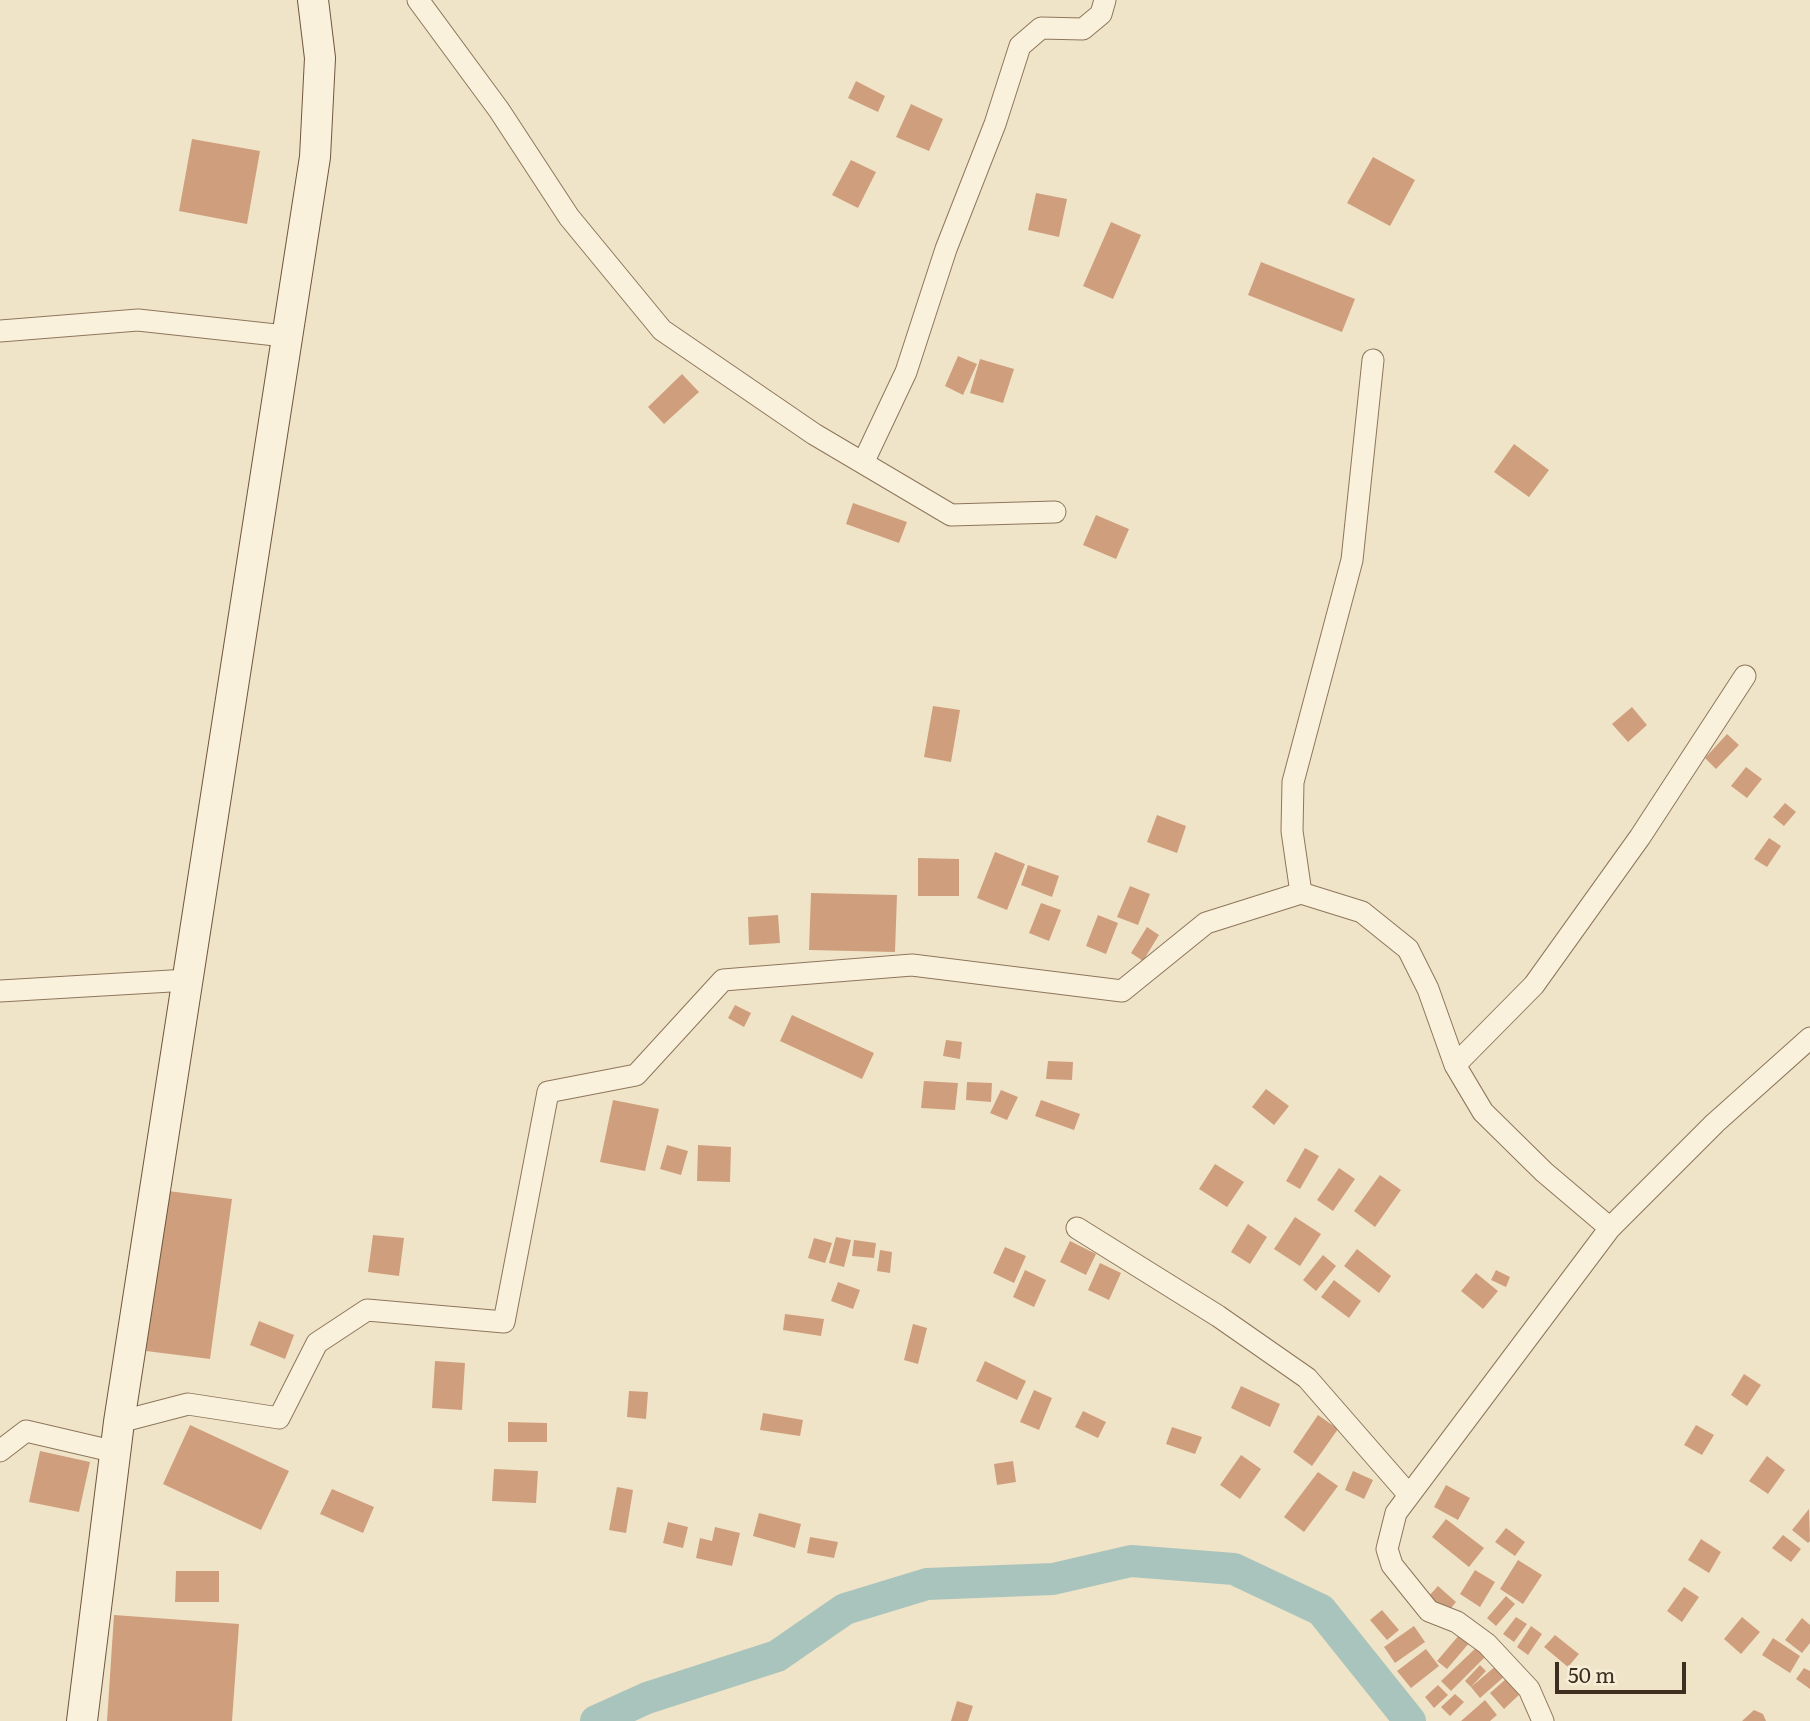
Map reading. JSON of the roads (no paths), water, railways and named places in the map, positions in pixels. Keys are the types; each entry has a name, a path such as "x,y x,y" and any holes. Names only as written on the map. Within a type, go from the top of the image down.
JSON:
{"street":[{"path":"82,1721 119,1422 285,336 315,157 320,58 313,0"},
{"path":"418,0 499,110 569,217 662,330 814,434 951,515 1055,512"},
{"path":"863,463 905,372 946,249 995,124 1020,46 1041,29 1083,29 1101,14 1105,0"},
{"path":"0,331 138,320 285,336"},
{"path":"1301,893 1292,831 1293,782 1352,560 1373,360"},
{"path":"1455,1065 1534,985 1640,837 1745,676"},
{"path":"119,1422 188,1404 279,1418 317,1343 367,1310 504,1322 548,1092 636,1075 723,980 912,965 1122,991 1206,923 1301,893 1362,912 1408,949 1428,989 1455,1065 1483,1112 1544,1172 1610,1228"},
{"path":"0,991 188,980"},
{"path":"1543,1721 1530,1689 1487,1644 1457,1622 1429,1611 1392,1565 1387,1549 1396,1513 1610,1228 1724,1115 1810,1038"},
{"path":"1077,1228 1218,1315 1307,1378 1409,1495"},
{"path":"0,1451 26,1431 116,1451"}],"waterway":[{"path":"596,1721 647,1698 777,1656 845,1609 927,1584 1053,1579 1131,1561 1234,1569 1321,1610 1410,1721"}]}
